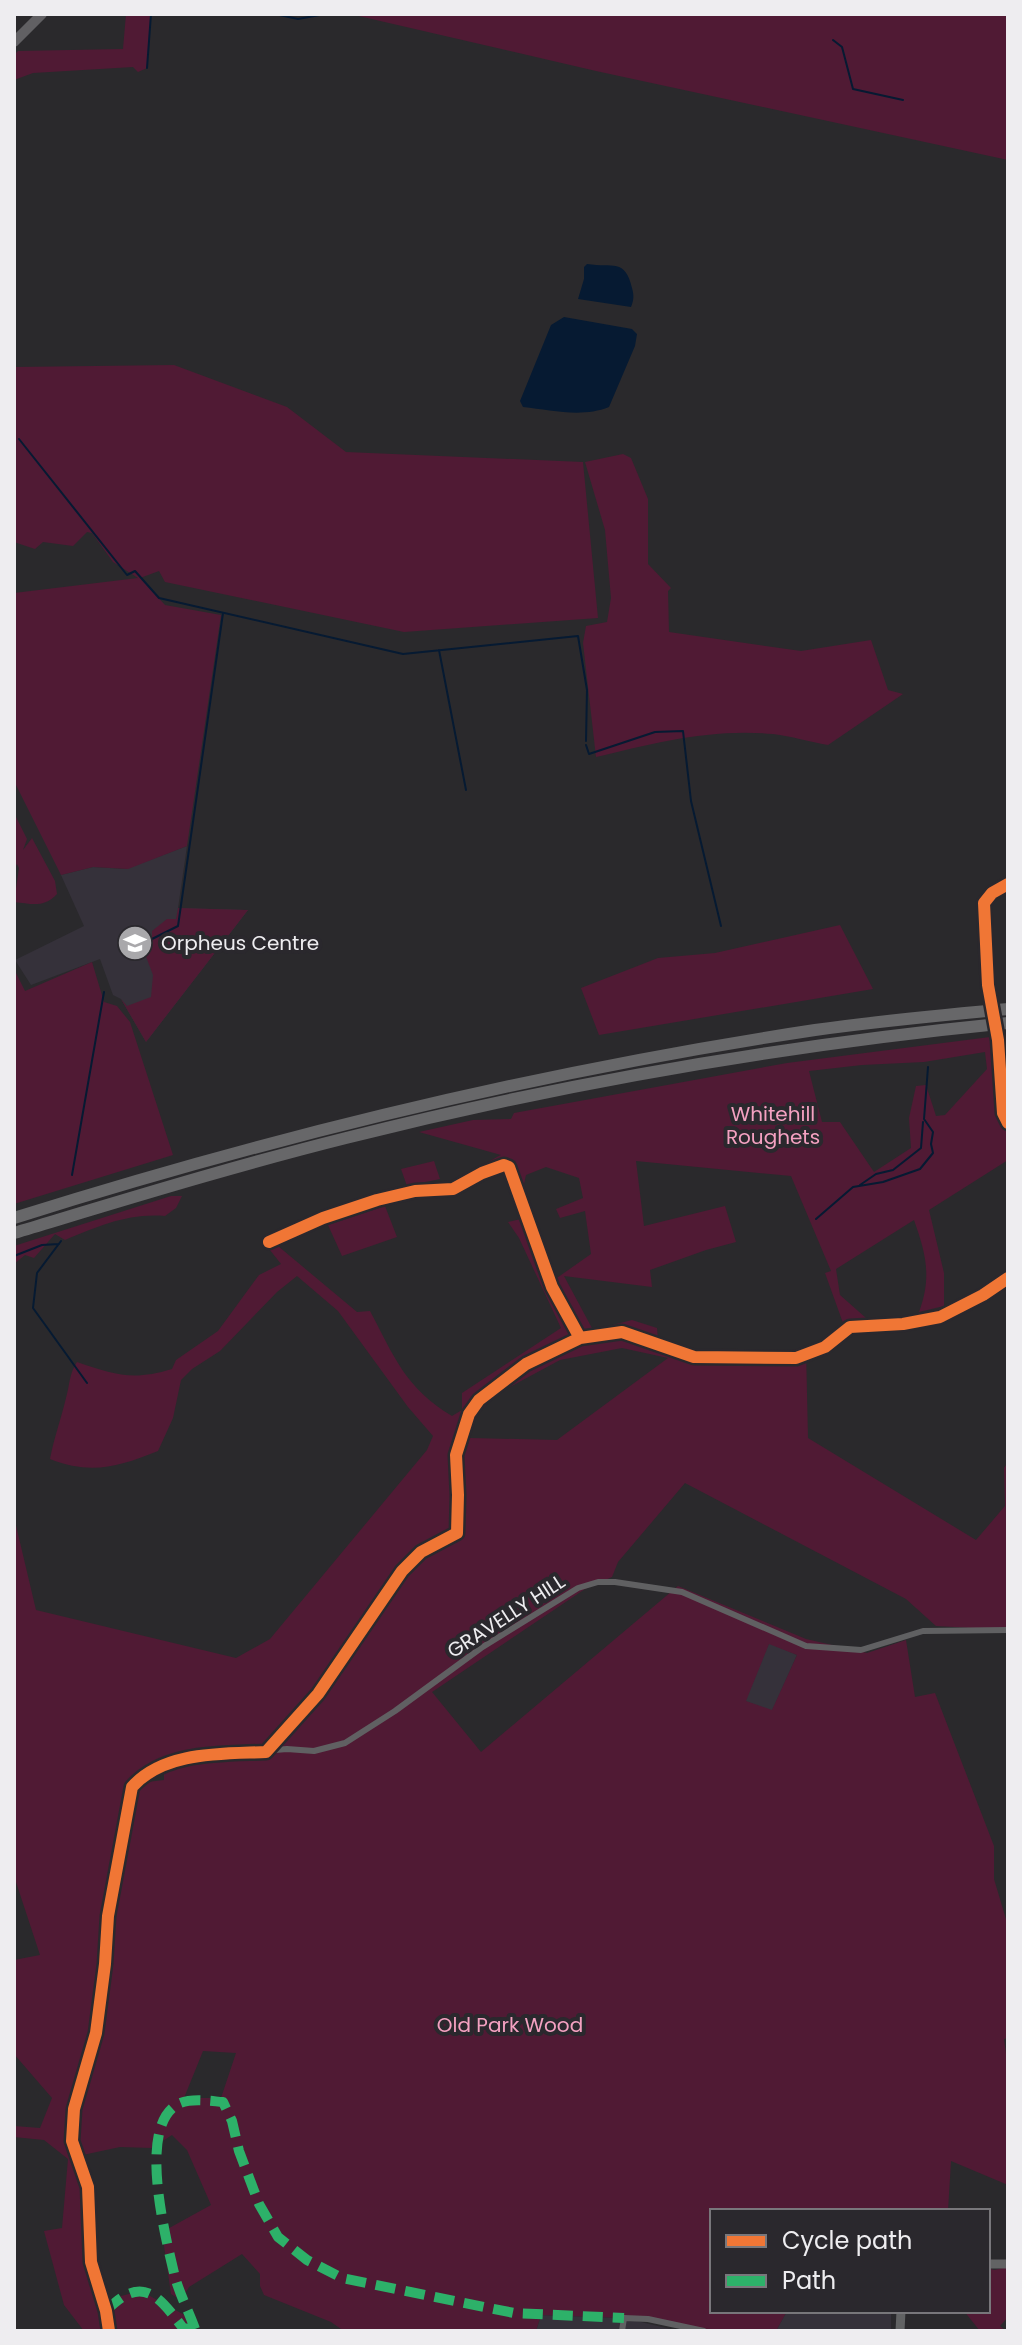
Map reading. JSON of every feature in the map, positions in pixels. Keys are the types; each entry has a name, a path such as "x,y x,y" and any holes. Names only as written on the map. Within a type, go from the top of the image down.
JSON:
{"highway":[{"path":"14,1218 254,1147 501,1087 626,1061 816,1030 1008,1009"},
{"path":"14,1233 254,1162 506,1101 750,1055 1008,1023"}],"main road":[{"path":"14,42 42,14"}],"street":[{"name":"GRAVELLY HILL","path":"109,2331 91,2262 88,2187 72,2141 74,2109 96,2033 108,1916 132,1787 149,1773 188,1757 287,1749 314,1751 356,1738 481,1648 578,1588 598,1582 682,1592 806,1646 823,1648 861,1650 923,1631 1008,1630"},
{"path":"622,2331 624,2318 648,2319 704,2331"}],"shaded area":[{"name":"Orpheus Centre","path":"187,846 178,908 248,910 146,1042 121,999 113,995 100,959 31,985 15,960 84,926 61,875 93,867 126,869"},
{"path":"769,1643 797,1655 772,1711 745,1701"},
{"path":"786,2313 891,2313 891,2331 776,2331"},
{"path":"541,2315 624,2318 679,2331 536,2331"}],"green space":[{"path":"126,14 151,14 147,68 138,72 133,67 33,73 14,80 14,55 18,51 123,49"},
{"path":"350,14 1008,14 1008,160 596,71"},
{"path":"174,365 287,407 346,452 583,462 598,618 404,632 165,582 159,571 140,578 165,605 221,615 187,846 128,869 93,867 61,875 14,781 14,593 138,578 113,562 92,533 87,532 73,546 43,542 35,549 14,542 14,367"},
{"path":"623,454 631,458 648,499 648,564 671,588 668,591 669,632 801,651 871,640 888,690 903,694 828,745 773,734 728,733 683,738 596,757 583,643 586,626 607,622 611,598 605,530 585,462"},
{"path":"14,813 27,839 23,850 32,838 55,881 57,894 42,903 14,902 19,868 17,864 14,870"},
{"path":"178,908 248,910 146,1042 121,999 127,1006 151,997 153,975 142,946 152,943 152,931 167,919 176,919"},
{"path":"840,925 873,989 599,1035 581,988 658,958 715,953"},
{"path":"92,962 104,1002 117,1006 130,1022 173,1155 14,1204 14,969 25,991"},
{"name":"Whitehill Roughets","path":"1001,1036 1008,1036 1008,1160 929,1210 944,1273 944,1306 919,1312 926,1266 914,1220 836,1269 840,1295 866,1318 843,1323 825,1273 831,1271 791,1176 636,1161 644,1226 725,1206 736,1242 650,1270 652,1287 564,1276 593,1330 632,1320 657,1328 658,1340 619,1330 582,1335 554,1280 591,1254 585,1211 560,1218 556,1209 583,1198 579,1178 546,1167 526,1175 524,1184 536,1226 534,1230 512,1167 502,1163 442,1186 442,1183 465,1175 501,1155 419,1132 473,1120 511,1119 514,1113 787,1063 990,1037 998,1094 1004,1091","holes":["985,1052 987,1069 945,1115 936,1116 926,1085 916,1086 909,1118 911,1148 874,1172 840,1122 822,1122 809,1071 924,1062"]},
{"path":"434,1161 440,1179 407,1186 401,1169"},
{"path":"171,1196 182,1196 176,1208 165,1216 126,1219 65,1240 55,1234 34,1258 25,1255 14,1264 14,1246"},
{"path":"385,1206 397,1237 342,1256 328,1225"},
{"name":"Old Park Wood","path":"525,1218 548,1280 579,1341 525,1362 481,1394 468,1407 459,1438 465,1438 472,1414 484,1400 529,1367 582,1342 621,1334 694,1357 806,1349 808,1438 976,1540 1005,1506 1004,1468 1008,1462 1008,1630 936,1626 906,1599 685,1483 618,1562 612,1577 585,1589 432,1692 481,1752 678,1586 806,1639 867,1653 906,1640 915,1697 935,1693 994,1846 994,1879 1008,1926 1008,2038 1004,2039 1008,2068 1008,2185 951,2161 948,2209 710,2209 710,2313 786,2313 776,2331 721,2331 624,2318 541,2315 536,2331 344,2331 331,2322 264,2295 260,2274 242,2254 189,2287 181,2300 171,2294 162,2232 211,2205 187,2150 172,2135 152,2148 120,2147 78,2156 88,2187 91,2262 107,2310 121,2296 141,2291 188,2317 197,2331 84,2331 64,2305 44,2231 62,2228 68,2159 44,2140 14,2137 14,2126 40,2128 52,2098 14,2054 14,1960 40,1955 14,1876 14,1517 36,1610 236,1658 270,1639 427,1450 433,1436 338,1311 297,1276 277,1292 220,1351 181,1380 173,1418 158,1451 117,1465 92,1468 50,1459 74,1366 77,1362 113,1373 135,1375 172,1369 176,1360 218,1331 259,1275 281,1264 266,1245 275,1241 357,1312 370,1311 402,1370 423,1394 452,1416 462,1410 462,1393 561,1328 519,1238 508,1222","holes":["622,1348 668,1358 557,1440 470,1438 471,1421 497,1394 560,1360","769,1644 797,1655 772,1710 746,1701","261,1747 263,1757 164,1766 164,1780 147,1782 139,1788 132,1781 146,1770 176,1758","203,2051 236,2053 221,2098 184,2098"]},
{"path":"1008,2267 1008,2317 1000,2326 1006,2331 980,2331 966,2313 990,2313 990,2269"}],"water":[{"path":"587,264 622,268 633,293 631,307 578,299"},
{"path":"564,317 632,329 637,334 635,346 609,407 588,412 566,412 523,407 520,401 551,325"}],"waterway":[{"path":"147,68 151,14"},
{"path":"275,14 298,19 325,14"},
{"path":"833,40 842,47 853,89 903,100"},
{"path":"19,439 127,575 135,571 159,598 403,654 578,636 587,690 586,741"},
{"path":"144,943 178,926 223,613"},
{"path":"439,650 466,790"},
{"path":"586,745 589,754 655,732 683,731 691,801 721,926"},
{"path":"72,1175 104,992"},
{"path":"816,1219 853,1187 883,1182 920,1169 933,1153 933,1132 924,1119 928,1067"},
{"path":"860,1185 876,1174 893,1170 921,1148 923,1122"},
{"path":"61,1241 37,1273 33,1308 87,1383"},
{"path":"14,1256 42,1245 59,1244"}],"marked path":[{"path":"195,2329 171,2260 161,2213 156,2162 158,2138 164,2119 180,2103 198,2100 223,2102 259,2204 278,2237 307,2260 342,2278 514,2313 624,2318"},
{"path":"106,2311 130,2293 140,2291 157,2298 183,2328 197,2331"}],"cycle path":[{"path":"1008,884 992,893 984,903 988,985 998,1040 1003,1113 1008,1123"},
{"path":"269,1242 323,1218 377,1200 415,1191 453,1189 504,1165 509,1167 552,1287 580,1338"},
{"path":"109,2331 91,2262 88,2187 72,2141 74,2109 96,2033 108,1916 132,1787 145,1775 177,1761 213,1754 266,1752 318,1694 402,1571 421,1552 457,1533 456,1455 469,1414 479,1400 526,1364 580,1338 622,1332 694,1357 796,1358 825,1347 850,1327 903,1324 940,1317 1008,1278"}],"place":[{"name":"Orpheus Centre","path":"135,943"}]}
